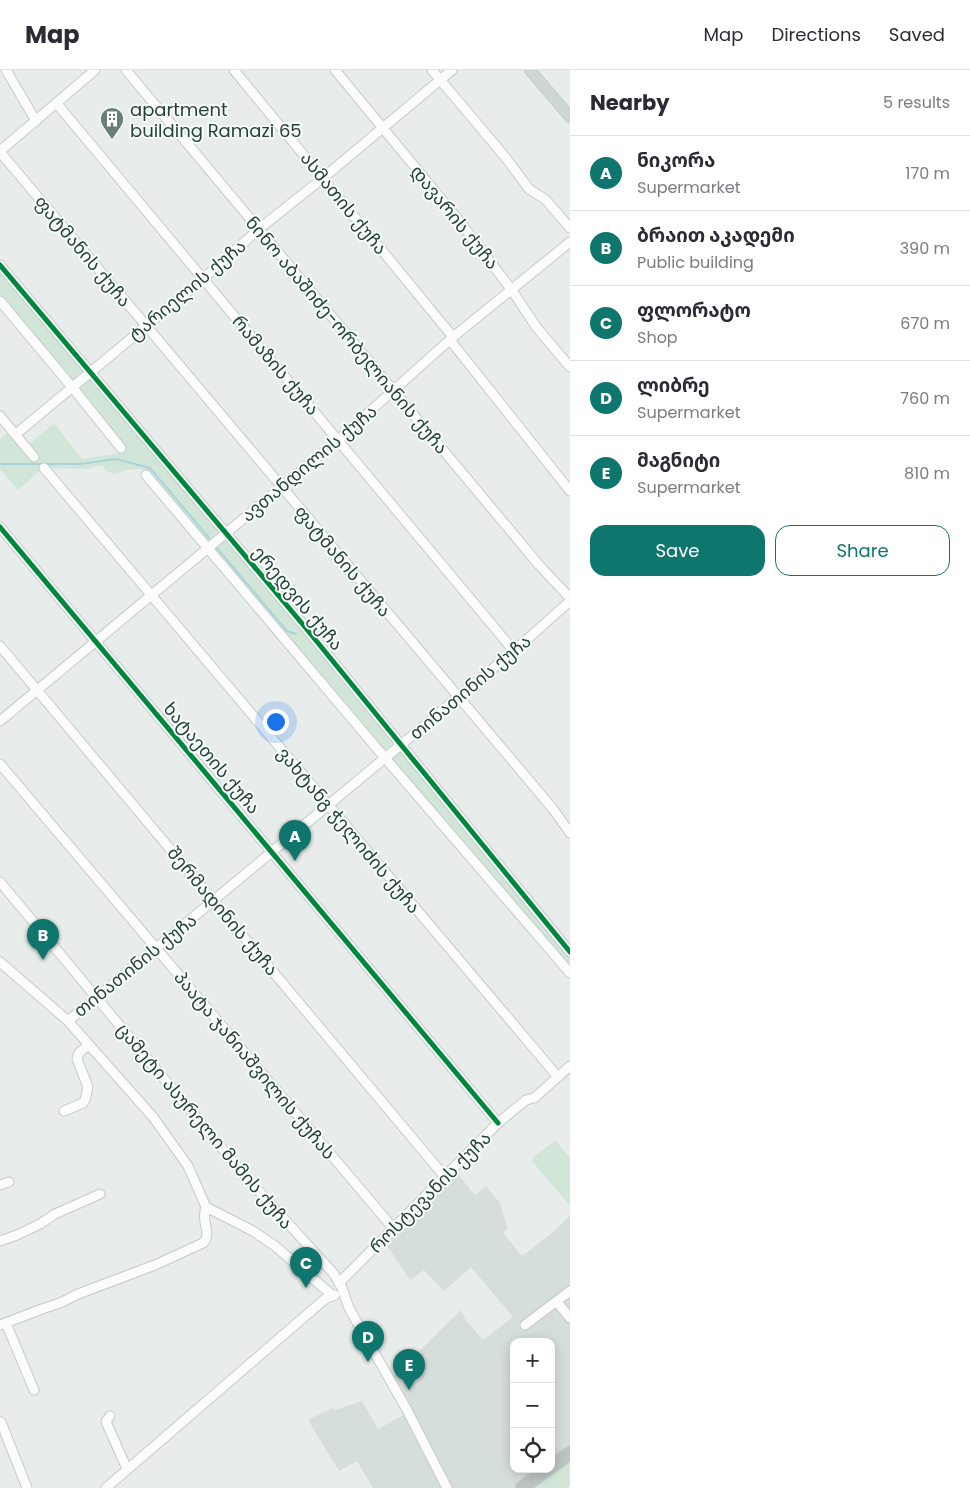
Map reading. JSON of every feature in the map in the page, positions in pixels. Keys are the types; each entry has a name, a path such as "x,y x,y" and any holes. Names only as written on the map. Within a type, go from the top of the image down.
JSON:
{"highway":[{"path":"555,1464 570,1453"},
{"path":"522,1488 543,1473"}],"main road":[{"path":"530,70 570,117"}],"street":[{"path":"6,70 36,120"},
{"path":"0,152 95,70"},
{"name":"ნინო აბაშიძე-ორბელიანის ქუჩა","path":"126,70 539,565 570,598"},
{"name":"ასმათის ქუჩა","path":"234,70 452,338 570,491"},
{"name":"დავარის ქუჩა","path":"335,70 457,218 511,289 537,328 570,367"},
{"path":"432,70 506,158 528,189 546,200 570,228"},
{"name":"ტარიელის ქუჩა","path":"16,434 145,325 204,278 259,229 452,70"},
{"name":"რამაზის ქუჩა","path":"57,104 514,650"},
{"name":"ფატმანის ქუჩა","path":"0,152 553,809 570,833"},
{"name":"ავთანდილის ქუჩა","path":"0,721 338,440 452,338 570,242"},
{"name":"ერედვის ქუჩა","path":"0,265 305,627 570,952"},
{"path":"0,301 121,448"},
{"path":"0,416 34,457"},
{"name":"ვახტანგ ჭელიძის ქუჩა","path":"44,468 558,1077"},
{"name":"ერედვის ქუჩა","path":"146,475 570,973"},
{"name":"ხატაეთის ქუჩა","path":"0,527 498,1123"},
{"name":"თინათინის ქუჩა","path":"68,1021 459,697 570,601"},
{"name":"შერმადინის ქუჩა","path":"0,646 445,1177"},
{"name":"პაატა ჯანიაშვილის ქუჩას","path":"0,764 394,1230"},
{"name":"ცამეტი ასურელი მამის ქუჩა","path":"0,882 246,1177 334,1274 349,1308 407,1410 447,1488"},
{"path":"0,962 68,1021 158,1123 188,1166 206,1207 204,1219 208,1235 203,1243 155,1265 3,1324 34,1390"},
{"path":"64,1111 83,1103 85,1100 88,1087 77,1059 79,1054 88,1045"},
{"name":"როსტევანის ქუჩა","path":"339,1283 394,1230 498,1123 526,1100 534,1098 542,1092 570,1066"},
{"path":"0,1242 100,1194"},
{"path":"206,1207 260,1236 332,1295"},
{"path":"525,1325 570,1291"},
{"path":"106,1488 332,1295 343,1294"},
{"path":"557,1302 570,1318"},
{"path":"110,1416 106,1420 107,1424 127,1469"},
{"path":"0,1422 27,1488"}],"shaded area":[{"path":"456,1172 475,1195 486,1186 500,1203 508,1229 503,1233 522,1256 552,1233 570,1216 570,1446 555,1457 555,1338 510,1338 510,1473 533,1473 513,1488 452,1488 396,1385 394,1376 461,1310 465,1319 483,1340 513,1317 471,1267 444,1291 424,1270 410,1280 385,1243"},
{"path":"362,1401 378,1429 405,1414 444,1488 373,1488 357,1461 339,1471 308,1420 333,1408 335,1410"}],"green space":[{"path":"0,269 83,369 74,380 71,380 0,296"},
{"path":"88,377 219,531 206,541 146,470 126,470 115,474 108,472 102,466 88,469 42,468 18,490 0,469 0,439 9,432 29,444 54,423 82,459 121,453 127,450 76,387"},
{"path":"225,539 313,641 394,742 387,749 382,749 345,702 212,548"},
{"path":"400,749 570,955 570,969 390,760"},
{"path":"555,1140 570,1158 570,1206 532,1161 533,1158"},
{"path":"570,1461 570,1485 567,1488 533,1488 555,1473"}],"waterway":[{"path":"0,464 80,464 116,459 150,468 210,539"},
{"path":"216,547 287,631 296,634"}],"cycle path":[{"path":"0,265 305,627 570,952"},
{"path":"0,527 498,1123"}],"place":[{"name":"apartment building Ramazi 65","path":"112,140"},
{"name":"ნიკორა","path":"295,861"},
{"name":"ბრაით აკადემი","path":"43,960"},
{"name":"ფლორატო","path":"306,1288"},
{"name":"ლიბრე","path":"368,1362"},
{"name":"მაგნიტი","path":"409,1390"}]}
